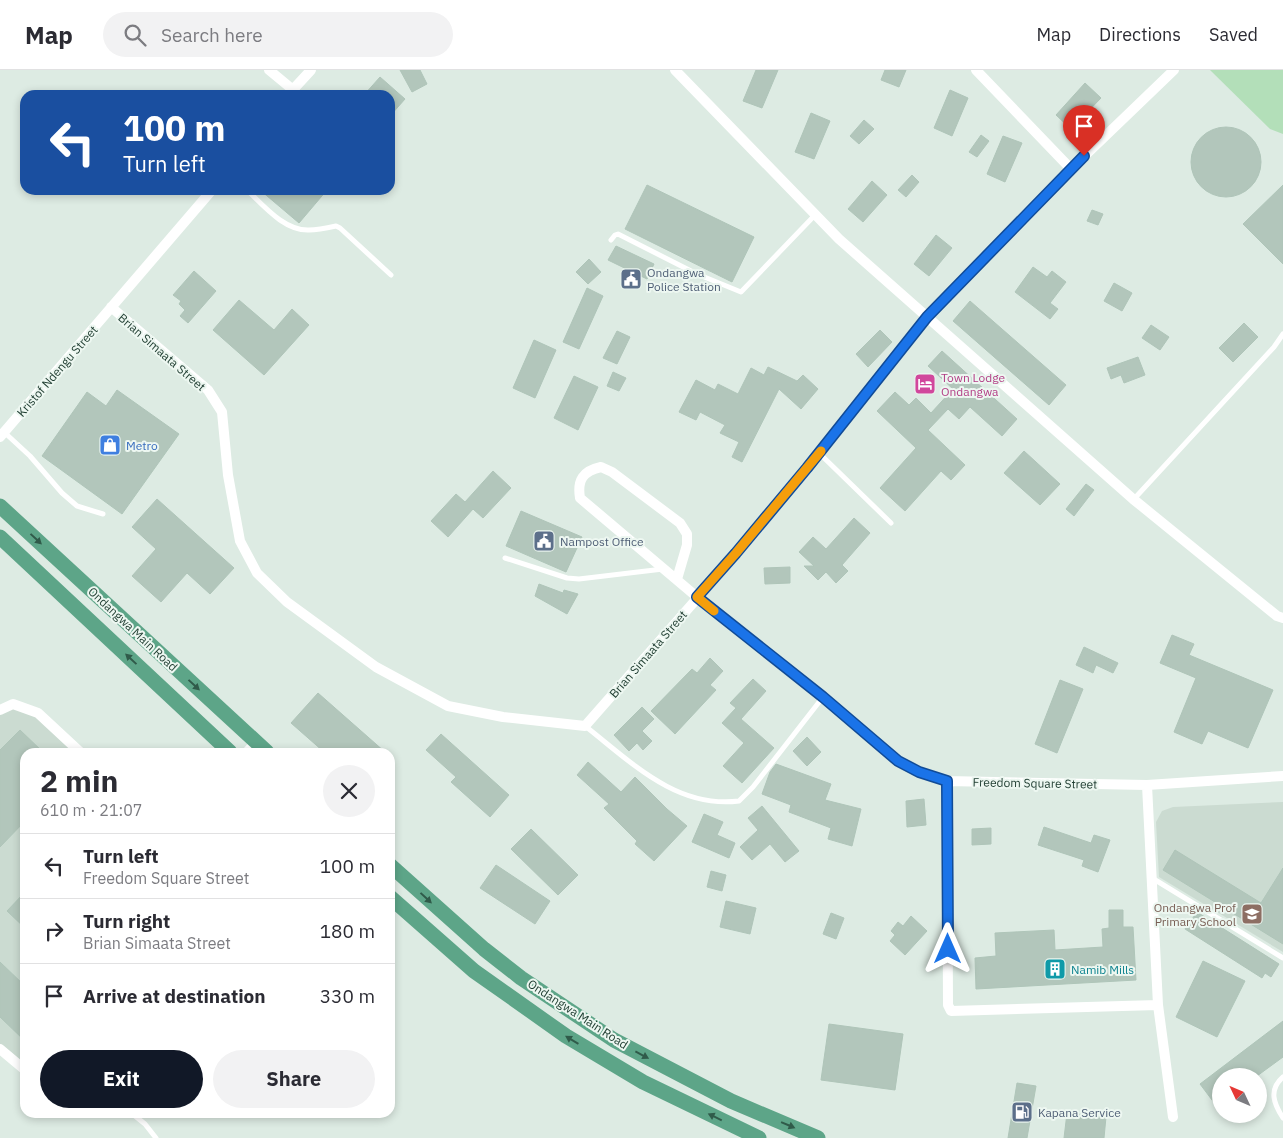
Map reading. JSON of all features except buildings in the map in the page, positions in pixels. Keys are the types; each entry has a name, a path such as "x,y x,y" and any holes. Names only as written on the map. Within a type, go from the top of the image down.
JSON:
{"main road":[{"name":"Ondangwa Main Road","path":"0,506 256,748"},
{"name":"Ondangwa Main Road","path":"0,537 226,748"},
{"name":"Ondangwa Main Road","path":"395,869 484,949 521,978 614,1040 731,1101 818,1138"},
{"name":"Ondangwa Main Road","path":"395,901 474,971 566,1036 643,1082 759,1138"}],"street":[{"path":"269,70 288,90"},
{"path":"292,90 311,70"},
{"path":"675,70 839,240 1133,499 1277,616 1283,618"},
{"path":"976,70 1071,169"},
{"name":"Brian Simaata Street","path":"111,307 208,390 222,412 228,475 240,541 257,574 287,602 376,667 448,706 504,717 584,726 736,553 819,453 927,317 1071,169 1174,70"},
{"name":"Kristof Ndengu Street","path":"2,435 208,195"},
{"name":"Freedom Square Street","path":"677,580 687,545 687,534 680,524 612,472 601,467 590,470 583,476 578,487 580,498 697,597 823,697 898,761 919,772 947,781 1147,785 1283,776"},
{"path":"0,710 13,704 38,713 76,748"},
{"path":"947,781 948,1005 951,1011 1158,1005"},
{"path":"1147,785 1158,1005 1173,1117"},
{"path":"0,1049 20,1066"}],"lane":[{"path":"252,195 286,224 308,230 336,226 340,228 391,275"},
{"path":"611,240 618,234 697,274 742,292 815,215"},
{"path":"1133,499 1274,347 1283,334"},
{"path":"2,435 30,456 76,506 103,514"},
{"path":"819,453 891,523"},
{"path":"506,558 567,578 579,580 664,569"},
{"path":"584,726 659,783 680,794 710,802 739,801 753,787 823,697"},
{"path":"1151,878 1283,958"},
{"path":"1283,1077 1277,1083 1272,1093 1283,1118"},
{"path":"138,1118 156,1138"}],"shaded area":[{"path":"13,704 38,713 76,748 20,748 20,1066 0,1049 0,710"},
{"name":"Ondangwa Prof Primary School","path":"1283,802 1283,952 1159,877 1156,822 1162,811 1173,807"}],"green space":[{"path":"1210,70 1283,70 1283,134 1270,129"}],"slow traffic":[{"path":"714,611 697,597 821,451"}],"place":[{"name":"Ondangwa Police Station","path":"631,279"},
{"name":"Town Lodge Ondangwa","path":"925,384"},
{"name":"Metro","path":"110,445"},
{"name":"Nampost Office","path":"544,541"},
{"name":"Ondangwa Prof Primary School","path":"1252,914"},
{"name":"Namib Mills","path":"1055,969"},
{"name":"Kapana Service","path":"1022,1112"}],"route":[{"path":"948,949 947,781 919,772 898,761 823,697 697,597 807,468 927,317 1084,156"}]}
